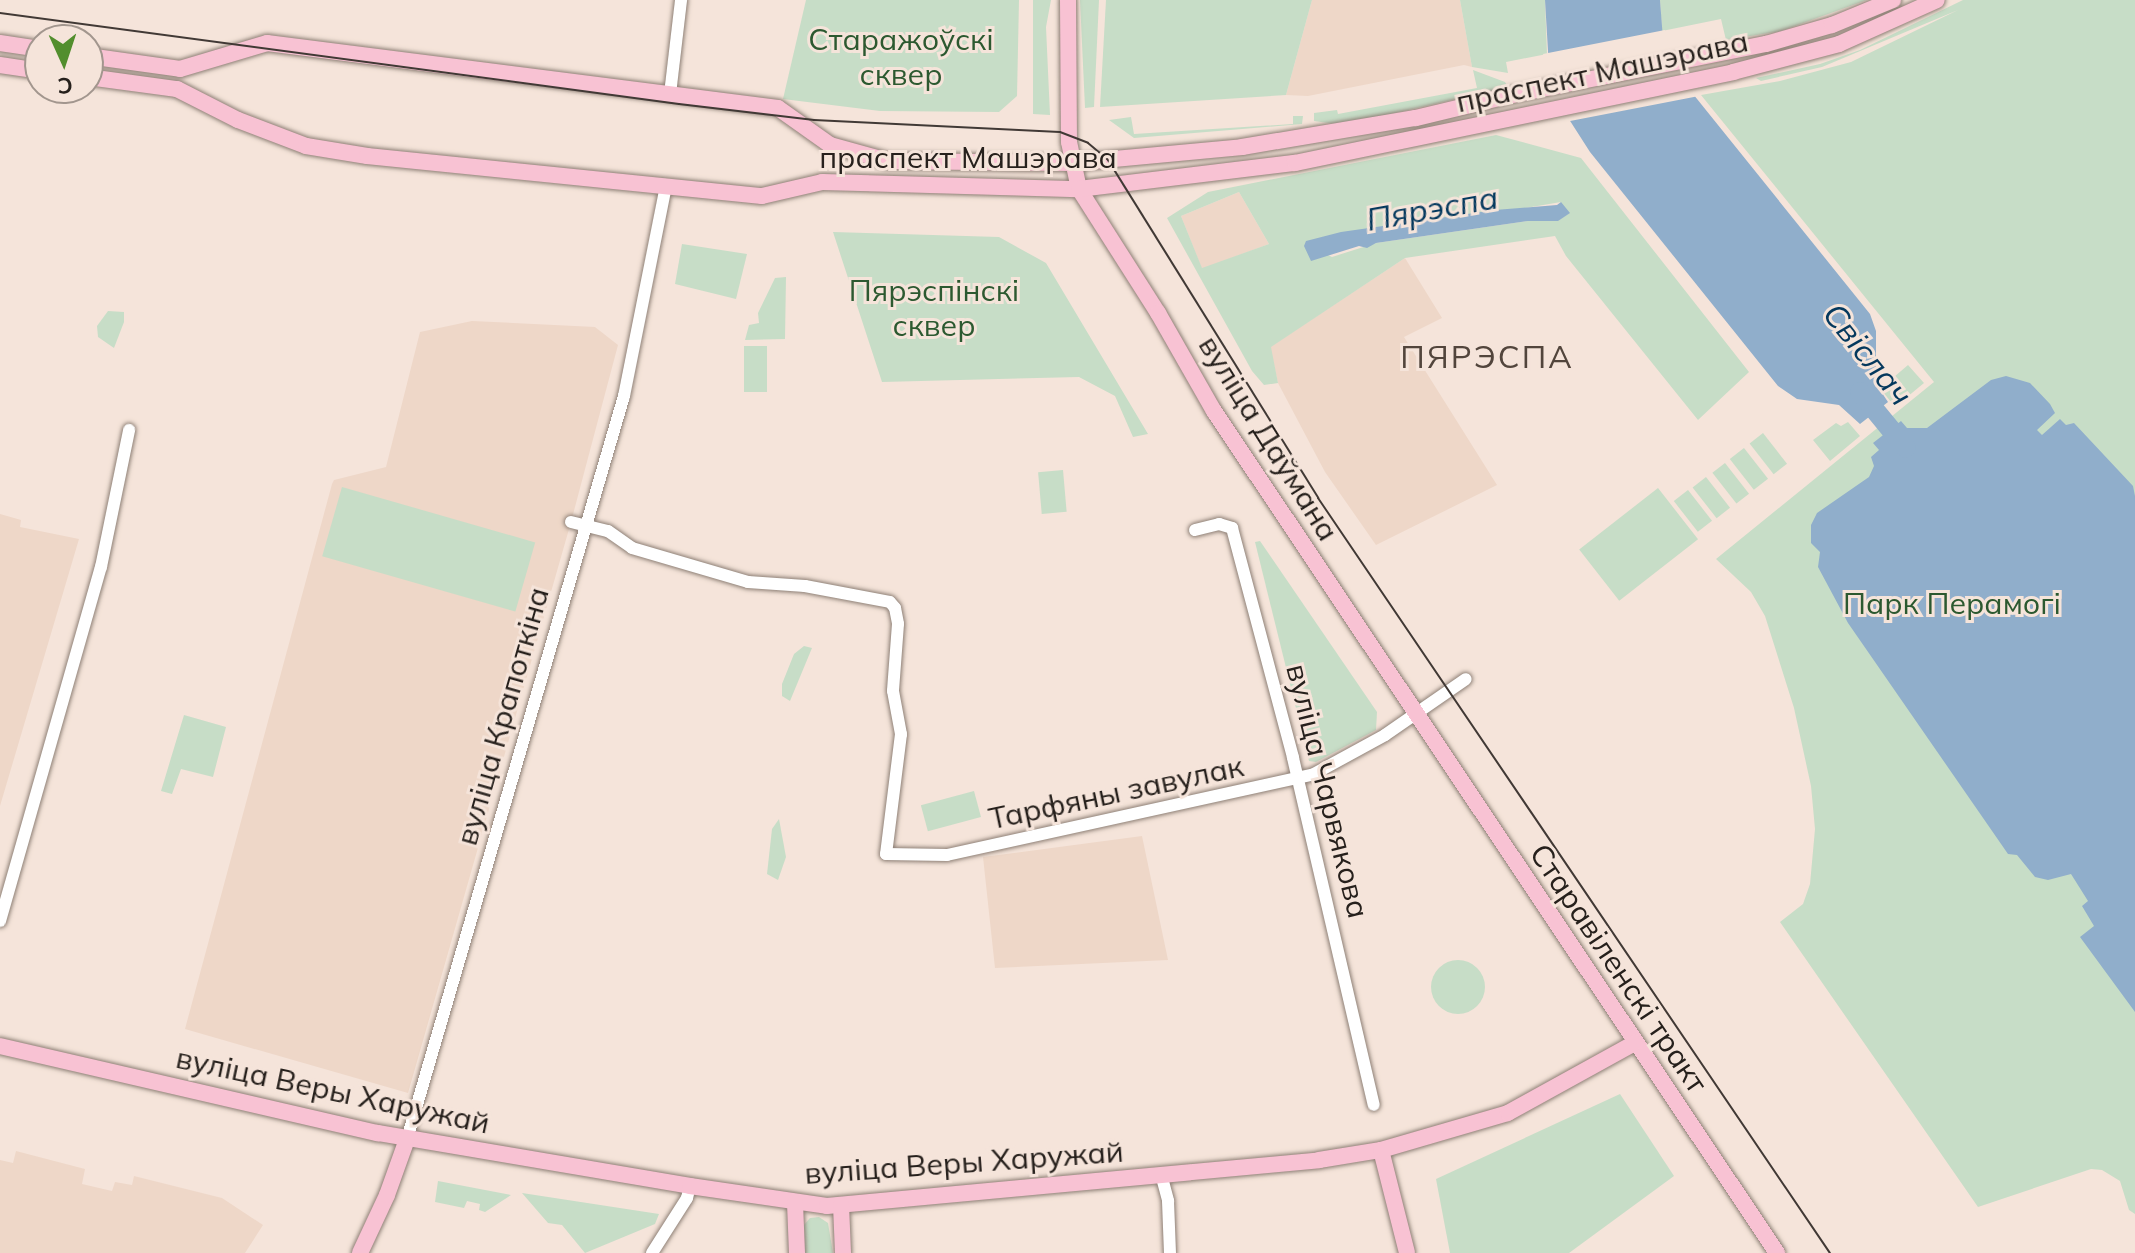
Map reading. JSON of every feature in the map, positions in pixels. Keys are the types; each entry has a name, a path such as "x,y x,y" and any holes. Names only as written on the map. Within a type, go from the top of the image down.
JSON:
{"main road":[{"name":"вуліца Даўмана","path":"1068,0 1071,163 1079,189 1158,313 1214,411 1416,715"},
{"name":"праспект Машэрава","path":"104,58 180,69 267,43 778,108 830,145 888,161 1071,163 1267,144 1440,113 1512,95 1729,52 1832,25 1893,0"},
{"name":"праспект Машэрава","path":"104,79 177,89 238,120 306,146 367,156 762,196 822,182 1079,189 1250,170 1733,72 1839,44 1937,0"},
{"path":"0,43 24,47"},
{"path":"0,65 24,69"},
{"path":"168,89 170,68"},
{"path":"1440,113 1451,120 1444,132"},
{"name":"Старавіленскі тракт","path":"1416,715 1777,1253"},
{"name":"вуліца Веры Харужай","path":"0,1046 407,1139 795,1203 841,1205 1319,1160 1381,1150 1508,1113 1635,1043"},
{"name":"вуліца Крапоткіна","path":"360,1253 387,1195 407,1139"},
{"path":"1381,1150 1407,1253"},
{"path":"795,1203 797,1253"},
{"path":"841,1205 843,1253"}],"street":[{"path":"670,94 681,0"},
{"name":"вуліца Крапоткіна","path":"407,1139 624,396 666,185"},
{"path":"0,921 101,567 129,430"},
{"path":"571,522 585,525"},
{"name":"вуліца Чарвякова","path":"1195,530 1219,524 1232,528 1297,780 1374,1105"},
{"name":"Тарфяны завулак","path":"585,525 608,531 632,548 748,582 805,586 890,602 895,608 898,624 893,691 901,734 886,854 947,855 1297,780 1357,752 1466,679"},
{"path":"1161,1174 1168,1201 1170,1253"},
{"path":"652,1253 679,1212 690,1186"}],"shaded area":[{"path":"1312,0 1460,0 1472,67 1464,65 1308,96 1286,95"},
{"path":"1239,192 1269,244 1202,269 1181,216"},
{"path":"1405,258 1442,318 1404,337 1497,485 1376,545 1325,472 1278,383 1270,347"},
{"path":"472,321 595,327 618,345 571,522 408,1093 185,1029 332,484 334,480 386,467 420,332"},
{"path":"0,514 21,520 20,527 79,539 0,806"},
{"path":"1142,836 1168,960 995,968 983,857"},
{"path":"16,1151 85,1169 82,1184 112,1191 115,1182 132,1185 134,1176 222,1198 263,1225 245,1253 0,1253 0,1160 13,1163"}],"green space":[{"name":"Старажоўскі сквер","path":"806,0 1019,0 1017,96 999,112 880,111 783,99"},
{"path":"1033,0 1051,0 1046,27 1050,115 1033,114"},
{"path":"1080,0 1099,0 1094,107 1085,108"},
{"path":"1106,0 1312,0 1286,95 1100,107"},
{"path":"1460,0 1545,0 1547,54 1506,62 1508,73 1472,67"},
{"path":"1660,0 1867,0 1781,31 1726,40 1721,19 1662,31"},
{"name":"Парк Перамогі","path":"1963,0 2135,0 2135,1214 2129,1210 2120,1181 2102,1170 2091,1169 1978,1207 1780,922 1803,904 1810,884 1815,829 1811,786 1794,708 1765,616 1751,592 1716,559 1934,382 1701,95 1780,81 1851,62 1958,10 1822,67 1761,81 1756,78 1820,64 1860,50"},
{"path":"1473,70 1505,82 1508,87 1343,125 1314,121 1314,113 1337,110 1338,114 1477,88"},
{"path":"1293,116 1303,116 1302,124 1134,138 1109,120 1131,117 1134,134 1293,124"},
{"path":"1496,135 1581,158 1749,372 1698,420 1566,256 1555,236 1405,258 1271,347 1278,383 1264,385 1252,371 1167,218 1208,192","holes":["1239,192 1269,244 1202,268 1181,216","1561,202 1558,221 1528,221 1376,243 1332,257 1307,245"]},
{"name":"Пярэспінскі сквер","path":"833,232 999,237 1046,263 1148,434 1133,437 1115,396 1079,377 882,382"},
{"path":"682,244 747,254 736,299 675,284"},
{"path":"786,277 785,339 745,340 749,325 759,323 758,313 775,278"},
{"path":"108,311 124,312 124,322 114,348 98,337 97,326"},
{"path":"744,346 767,346 767,392 744,392"},
{"path":"1908,365 1924,383 1895,407 1883,392 1889,386 1887,383"},
{"path":"1848,422 1860,436 1830,461 1813,440 1836,423 1841,426"},
{"path":"1763,433 1787,464 1774,474 1750,443"},
{"path":"1744,448 1768,479 1754,490 1730,459"},
{"path":"1725,463 1749,494 1736,504 1712,473"},
{"path":"1063,470 1067,512 1042,514 1038,472"},
{"path":"1706,477 1730,508 1717,518 1693,487"},
{"path":"342,487 535,542 515,612 322,556"},
{"path":"1658,488 1698,539 1619,601 1579,550"},
{"path":"1688,490 1712,521 1698,532 1674,501"},
{"path":"1260,541 1377,712 1376,730 1316,762 1309,761 1255,542"},
{"path":"804,646 812,648 790,701 782,696 782,684 794,654"},
{"path":"184,715 226,727 213,777 181,769 172,794 161,791"},
{"path":"974,791 981,817 928,831 921,805"},
{"path":"779,819 786,857 778,880 767,874 772,829"},
{"path":"1458,960 1477,968 1485,987 1477,1006 1458,1014 1439,1006 1431,987 1439,968"},
{"path":"1620,1094 1674,1176 1569,1253 1450,1253 1436,1179"},
{"path":"438,1181 511,1195 485,1212 479,1210 480,1204 467,1201 464,1208 435,1202"},
{"path":"522,1193 659,1214 655,1224 585,1253 562,1225 548,1223"},
{"path":"819,1217 828,1223 833,1253 802,1253 803,1226 810,1218"}],"water":[{"path":"1545,0 1660,0 1663,39 1689,89 1870,314 1876,331 1876,384 1888,402 1860,424 1839,405 1797,399 1778,386 1590,152 1565,113 1549,68"},
{"path":"1561,202 1570,213 1558,221 1528,221 1376,243 1367,248 1359,246 1311,261 1304,246 1306,241 1341,232 1495,210 1557,205"},
{"path":"2006,376 2030,383 2050,404 2055,413 2037,430 2042,435 2060,419 2066,425 2074,423 2133,486 2135,1012 2080,937 2094,926 2082,906 2088,901 2071,874 2048,880 2035,877 2017,855 2008,854 1848,623 1818,567 1820,552 1811,543 1811,525 1817,513 1869,477 1874,466 1871,457 1879,450 1873,443 1901,421 1907,428 1927,428 1991,380"}],"pier":[{"path":"1665,30 1671,53 1699,96 1565,122 1549,86 1543,54"}],"waterway":[{"name":"Свіслач","path":"1860,392 1906,448"}],"tram line":[{"path":"0,13 679,104 814,120 1060,132 1088,143 1108,160 1318,498 1830,1253"}],"district":[{"name":"ПЯРЭСПА","path":"1487,356"}],"water label":[{"name":"Пярэспа","path":"1432,208"}]}
